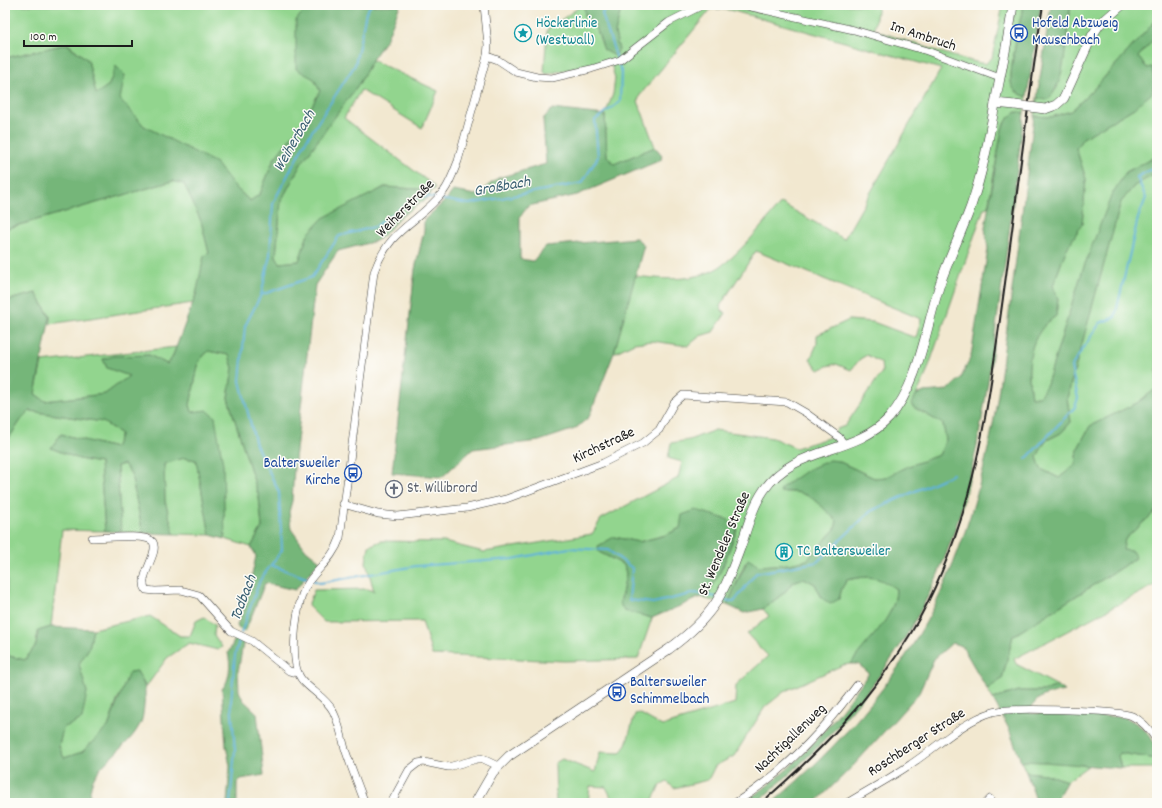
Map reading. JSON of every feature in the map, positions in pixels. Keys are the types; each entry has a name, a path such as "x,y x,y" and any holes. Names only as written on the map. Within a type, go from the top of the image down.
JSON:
{"main road":[{"name":"St. Wendeler Straße","path":"475,803 498,766 509,756 687,635 708,616 720,596 753,510 764,489 788,466 802,459 859,440 870,434 888,418 905,395 911,382 941,282 971,206 982,168 1013,5"},
{"path":"995,103 1045,109 1056,105 1064,98 1092,36 1099,25 1122,5"}],"street":[{"name":"Weiherstraße","path":"298,673 295,650 295,633 302,595 307,585 336,549 340,538 370,293 379,260 393,238 443,192 458,161 487,56 488,45 484,5"},
{"path":"487,56 498,60 516,72 537,77 552,78 612,64 620,60 669,22 703,5"},
{"name":"Im Ambruch","path":"742,5 854,30 928,51 1000,78"},
{"name":"Kirchstraße","path":"343,504 378,514 398,516 467,508 506,499 595,466 643,443 659,430 674,403 683,395 786,402 806,413 839,437 845,445"},
{"path":"92,538 137,537 152,540 154,544 153,550 144,583 146,590 181,590 199,595 226,627 246,637 289,671 298,673 302,681 332,709 365,803"},
{"name":"Nachtigallenweg","path":"735,803 754,791 802,750 827,724 857,685"},
{"name":"Roschberger Straße","path":"846,803 911,764 975,720 994,711 1082,711 1125,714 1143,724 1157,741"},
{"path":"391,803 409,770 418,763 424,762 448,767 481,758 498,766"}],"green space":[{"path":"11,5 309,5 314,79 320,91 303,122 274,159 260,194 250,201 237,189 179,145 144,126 119,99 125,75 116,67 109,85 96,94 88,60 68,44 5,58 5,22"},
{"path":"400,5 387,38 372,60 360,82 301,164 281,201 276,256 280,263 299,261 308,234 323,218 385,187 432,190 429,197 399,218 386,233 376,241 338,251 315,285 294,468 292,501 289,512 291,529 306,550 320,561 295,590 265,583 245,632 238,628 237,625 246,604 256,556 251,547 262,527 259,497 228,398 233,368 229,355 208,351 199,361 190,405 192,412 207,410 215,417 223,464 225,539 210,535 196,460 184,458 164,464 165,501 174,534 143,533 131,474 124,464 117,466 121,532 105,531 100,463 79,459 51,448 61,434 115,448 121,434 103,422 30,411 21,420 5,444 5,301 36,293 50,317 35,394 45,401 105,394 129,376 107,368 103,359 114,356 149,355 167,364 172,358 196,295 204,256 209,253 201,221 184,184 173,181 5,229 5,58 67,44 88,60 96,94 109,85 116,66 125,75 120,99 144,126 216,163 237,189 250,201 260,194 274,159 303,122 320,91 314,79 296,69 296,20 308,6"},
{"path":"584,5 585,16 596,27 604,50 619,50 615,33 622,5 878,5 874,30 959,58 985,64 992,58 1003,5 1023,5 1011,71 1011,80 1012,86 1015,90 1027,97 1024,113 1016,112 1009,117 1002,129 988,207 984,208 925,377 912,404 913,407 943,424 946,440 939,455 906,467 887,477 874,478 838,461 780,492 799,493 818,502 837,521 835,529 807,560 790,564 759,566 745,563 727,605 706,599 722,568 737,530 680,528 666,535 638,542 614,537 599,546 599,552 624,565 626,574 620,604 624,610 652,618 638,659 564,661 432,655 422,621 324,622 308,606 314,590 368,589 374,591 366,562 369,546 381,541 444,542 484,552 592,534 601,519 678,478 682,462 668,458 671,443 689,440 715,430 773,438 796,448 831,437 837,429 845,426 882,372 881,363 867,355 860,359 851,370 836,364 819,370 810,360 817,344 817,335 849,320 873,322 916,338 921,319 756,251 720,306 722,311 726,313 713,332 700,336 688,346 652,341 634,343 614,353 635,276 675,279 704,274 714,270 731,258 740,249 781,203 844,239 941,69 730,10 711,9 640,95 638,101 655,147 614,164 607,156 605,115 613,94 615,78 610,61 546,74 544,72 547,30"},
{"path":"584,5 622,5 615,33 619,50 615,56 604,50 596,27 585,16"},
{"path":"1023,5 1041,5 1027,97 1015,90 1012,86 1011,80 1011,71"},
{"path":"1051,5 1071,5 1065,56 1059,82 1054,92 1047,100 1037,98"},
{"path":"1071,5 1157,5 1157,19 1092,91 1071,111 1051,117 1034,116 1037,98 1047,100 1057,88 1063,65"},
{"path":"1157,19 1157,35 1138,57 1147,68 1152,67 1155,83 1151,94 1134,108 1083,138 1076,148 1086,179 1082,224 1066,250 1053,286 1058,299 1056,316 1047,323 1034,341 1029,362 1029,385 1031,397 1039,397 1047,384 1083,269 1112,194 1126,172 1157,156 1157,173 1134,186 1121,202 1067,398 1071,422 1061,433 1045,441 1037,457 1041,469 1059,478 1075,465 1077,450 1090,426 1137,403 1157,388 1157,510 1125,539 1123,550 1132,551 1136,558 1013,636 1002,679 987,689 962,646 952,643 934,659 919,693 854,765 815,803 772,803 842,737 883,688 919,635 934,607 963,539 984,468 994,419 1034,116 1051,117 1071,111 1092,91"},
{"path":"1157,35 1157,156 1126,172 1083,269 1047,384 1039,398 1031,397 1029,385 1029,362 1034,341 1046,323 1056,316 1058,299 1053,286 1066,250 1082,224 1086,179 1076,148 1083,138 1134,108 1152,67 1147,68 1138,57"},
{"path":"372,60 438,91 422,128 361,90 344,118 433,185 435,189 384,187 308,234 299,261 280,263 276,256 281,201 301,164 360,82"},
{"path":"552,109 605,115 607,156 614,164 655,147 662,155 661,160 577,195 528,206 520,217 520,259 533,261 546,246 636,238 644,245 614,353 589,417 575,429 539,441 473,449 442,477 392,473 415,269 424,231 424,220 446,200 453,191 476,195 498,178 546,164 543,119"},
{"path":"1016,112 1024,113 1008,242 985,401 969,480 945,557 929,594 909,631 877,680 859,702 800,765 756,803 742,803 779,776 812,745 827,728 869,673 858,664 851,664 879,629 891,610 895,600 896,589 884,581 868,577 847,580 842,588 839,599 830,604 822,598 815,584 804,578 793,582 784,593 763,609 744,613 727,605 748,559 759,566 790,564 807,560 835,529 837,521 812,498 799,493 780,492 781,488 807,470 830,460 838,461 874,478 886,477 906,467 939,455 946,440 943,424 913,407 912,404 916,395 924,392 948,390 961,378 971,356 988,249 985,228 1002,129 1009,117"},
{"path":"1157,173 1157,388 1137,403 1090,426 1077,450 1075,465 1059,478 1041,469 1037,457 1045,441 1061,433 1071,422 1067,398 1121,202 1134,186"},
{"path":"173,181 184,184 201,221 209,253 193,303 50,324 50,316 36,293 5,301 5,229"},
{"path":"176,347 172,358 167,364 149,355 103,359 107,368 130,376 105,394 45,401 35,394 42,362"},
{"path":"208,351 229,355 233,368 228,398 259,497 262,527 251,547 225,539 223,525 190,405 199,361"},
{"path":"30,411 103,422 121,434 115,448 61,434 51,448 79,459 100,463 105,531 62,530 51,627 38,631 36,645 25,660 9,656 5,647 7,577 5,573 5,444 21,420"},
{"path":"184,458 196,460 210,535 174,534 165,501 164,464"},
{"path":"124,464 131,474 143,533 121,532 117,466"},
{"path":"696,510 729,520 737,529 722,568 706,599 701,597 652,618 624,611 620,604 626,574 624,565 599,552 598,546 614,537 639,542 666,535 680,528 682,515"},
{"path":"1157,510 1157,584 1014,659 1016,664 1058,686 1043,691 1019,691 993,699 987,689 1002,679 1013,636 1136,558 1122,550 1125,539"},
{"path":"862,577 881,578 896,589 895,600 886,620 851,664 843,665 785,691 765,707 734,756 715,766 708,780 674,788 667,782 660,786 651,803 614,803 606,787 590,786 588,803 556,803 555,763 562,759 595,772 600,752 620,753 626,745 635,714 639,713 662,726 735,703 736,685 768,656 747,634 769,616 763,609 784,593 793,582 804,578 815,584 822,598 839,599 842,588 847,580"},
{"path":"150,616 180,636 190,636 196,621 204,617 215,625 214,635 222,647 218,650 189,643 167,658 146,687 137,672 118,698 108,727 82,752 64,758 59,746 63,727 87,692 78,664 89,648 93,629"},
{"path":"51,627 93,629 89,648 79,664 87,692 82,719 63,728 59,746 64,758 82,752 108,727 129,672 137,671 144,684 145,695 142,719 133,736 99,770 93,780 90,791 91,803 5,803 5,647 9,656 25,660 36,645 38,631"},
{"path":"236,637 244,639 238,672 239,691 243,700 257,713 264,775 241,779 237,783 237,803 227,803 230,766 226,746 222,689 227,682 229,672 228,653"},
{"path":"1058,686 1065,691 1043,696 1035,702 1029,713 1124,717 1137,724 1151,738 1156,751 1157,759 1120,753 1118,756 1121,768 1021,761 1008,727 993,699 1019,691 1043,691"},
{"path":"1120,753 1157,759 1157,768 1121,768 1118,756"},
{"path":"1021,761 1062,762 1088,766 1067,781 1045,774 1026,772"},
{"path":"1026,772 1045,774 1067,781 1054,803 1037,803"}],"waterway":[{"name":"Todbach","path":"241,633 260,580 282,550 279,492 256,445 240,381 245,326 261,295 270,255 273,203 307,139 355,65 366,12 371,5"},
{"name":"Großbach","path":"440,199 469,204 582,183 598,157 595,120 620,102 621,71 602,14 606,5"},
{"path":"1026,459 1075,407 1078,398 1071,367 1100,323 1115,317 1138,218 1146,198 1137,177 1157,166"},
{"name":"Großbach","path":"261,295 312,277 339,236 374,227 414,199 421,196 436,198"},
{"path":"722,599 734,602 756,573 817,562 871,511 953,474"},
{"path":"313,580 320,583 416,566 513,559 569,548 608,550 632,568 629,600 653,603 696,593 716,597"},
{"path":"271,565 309,579"},
{"name":"Todbach","path":"230,803 235,750 231,702 235,655 240,637"}],"railway":[{"path":"761,803 823,745 843,724 879,680 911,633 932,594 949,555 973,474 990,391 1043,5"}],"place":[{"name":"Höckerlinie (Westwall)","path":"523,33"},
{"name":"Hofeld Abzweig Mauschbach","path":"1019,33"},
{"name":"Baltersweiler Kirche","path":"353,473"},
{"name":"St. Willibrord","path":"394,489"},
{"name":"TC Baltersweiler","path":"784,552"},
{"name":"Baltersweiler Schimmelbach","path":"617,692"}],"water label":[{"name":"Weiherbach","path":"295,141"}]}
